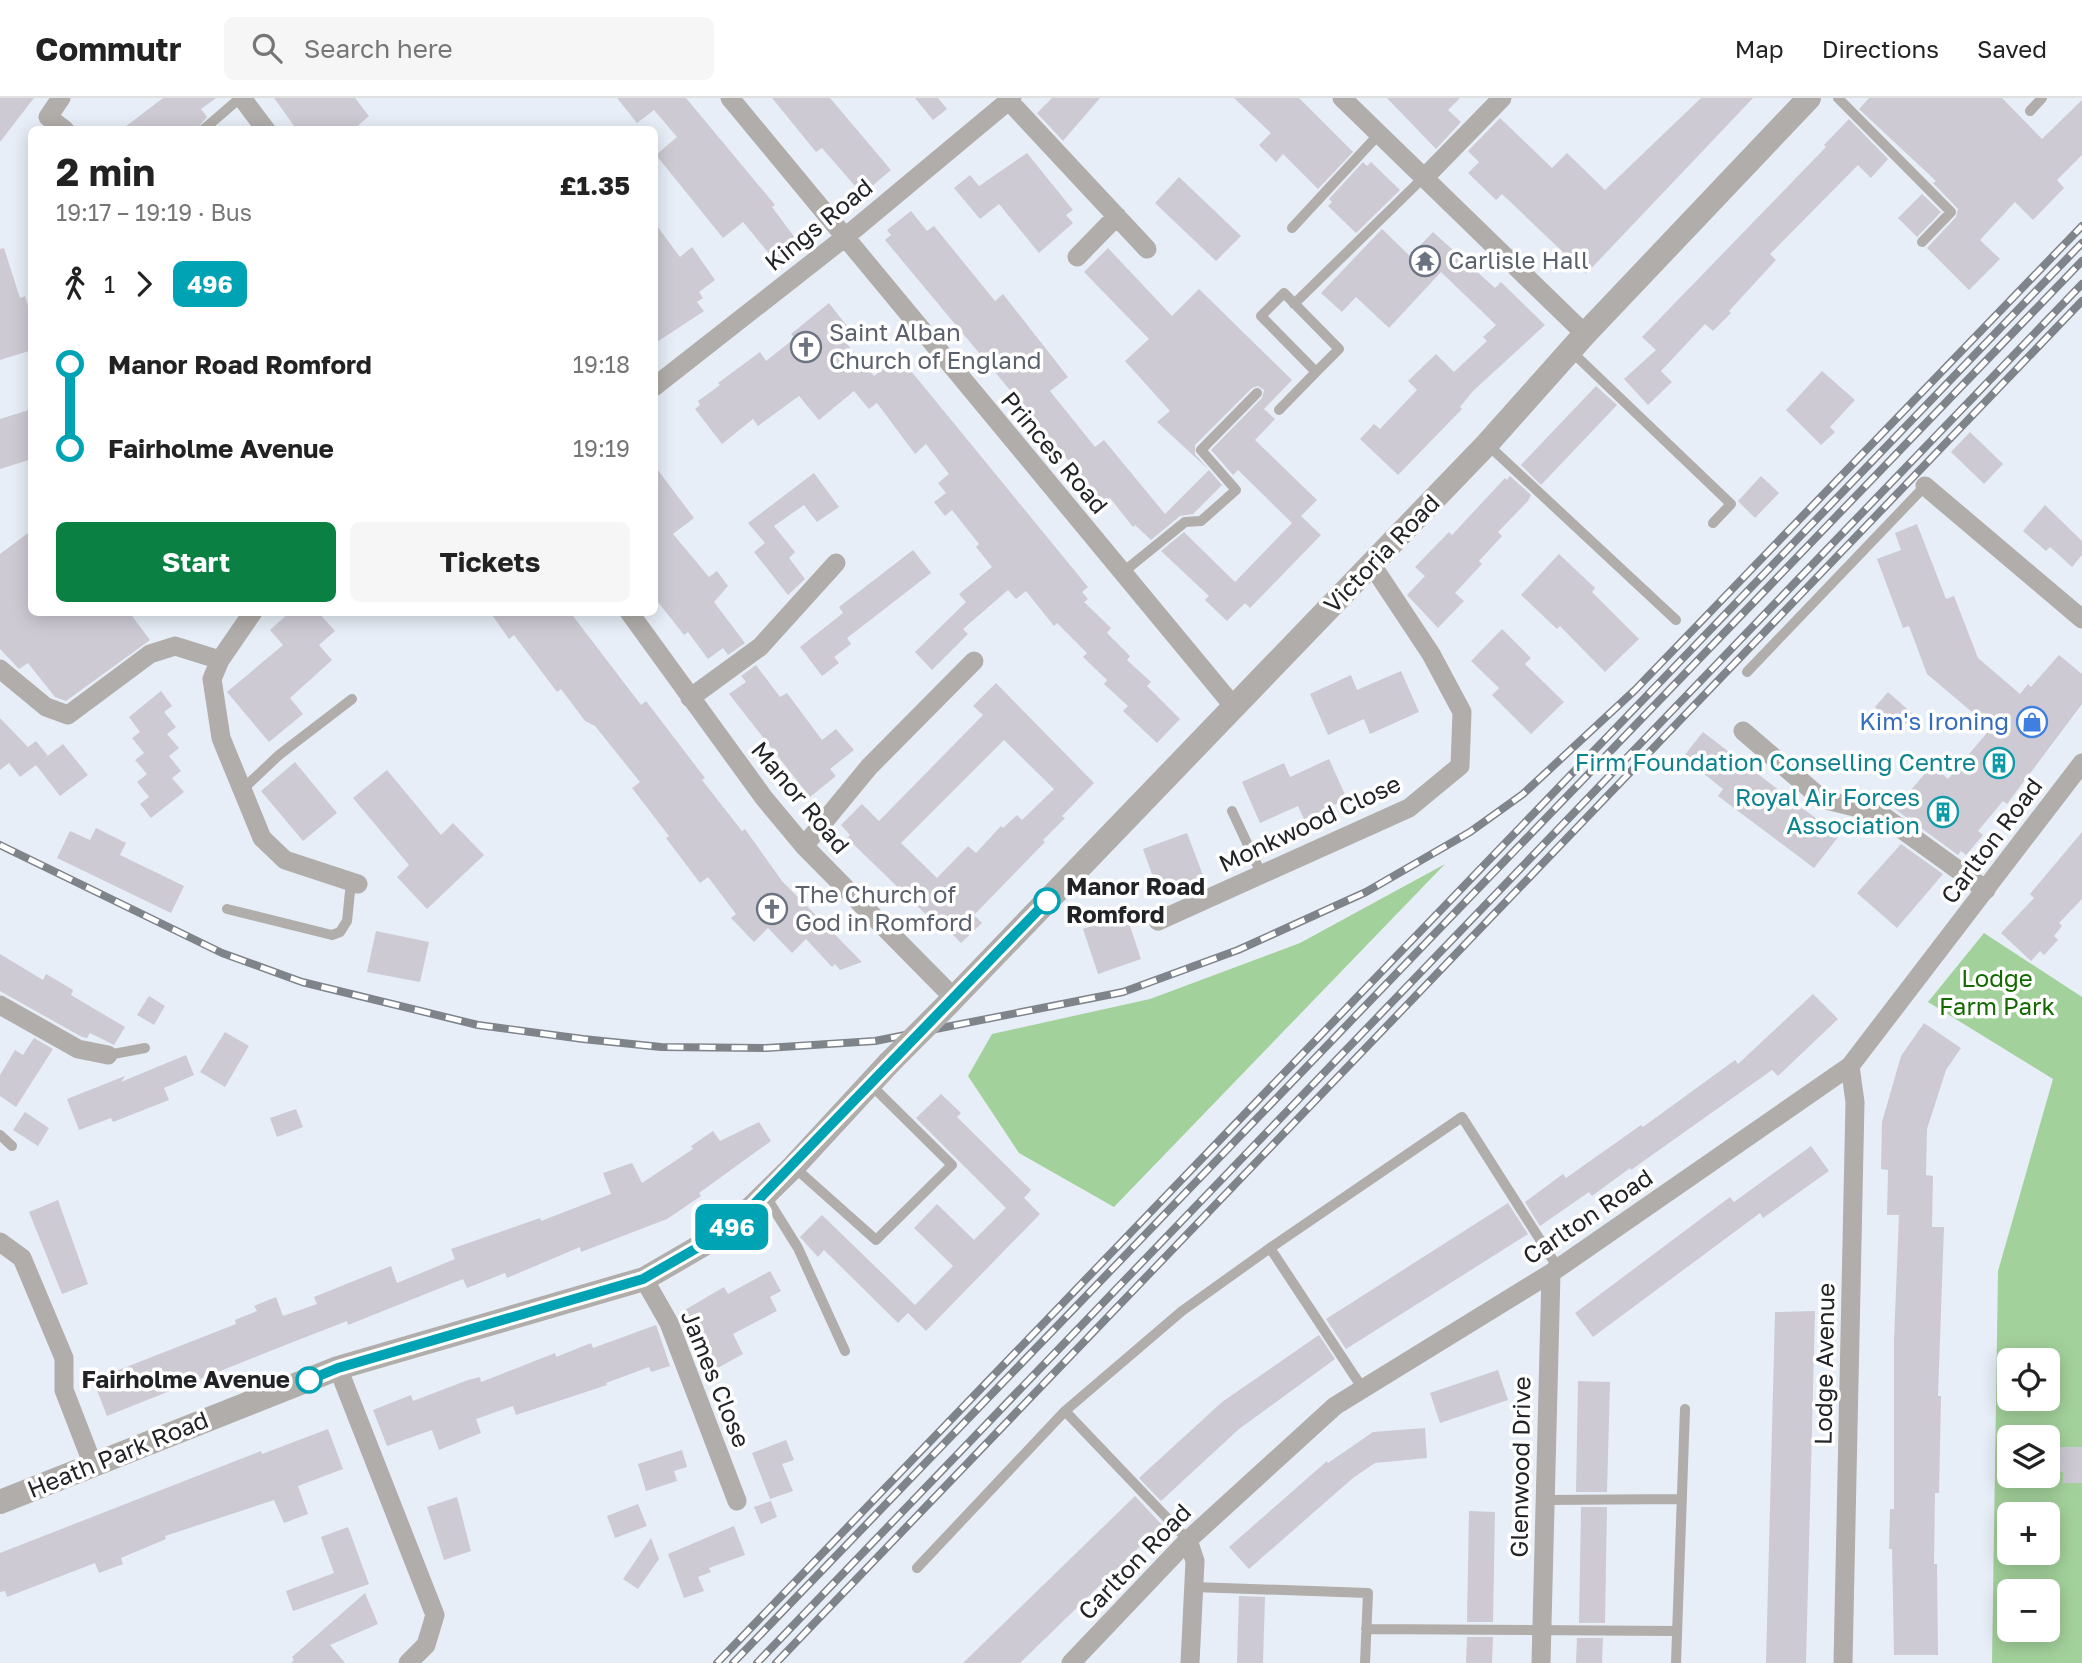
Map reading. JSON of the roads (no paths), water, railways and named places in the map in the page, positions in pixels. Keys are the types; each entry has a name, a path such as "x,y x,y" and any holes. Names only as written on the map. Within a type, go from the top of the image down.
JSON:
{"street":[{"path":"60,126 48,117 61,98"},
{"path":"241,98 263,126"},
{"name":"Princes Road","path":"730,98 1235,708"},
{"path":"1342,98 1425,177 1578,342"},
{"path":"1425,177 1502,98"},
{"name":"Victoria Road","path":"951,1001 1487,444 1578,342 1809,98"},
{"path":"1010,100 1147,249"},
{"name":"Kings Road","path":"658,384 844,238 1010,100"},
{"path":"1077,257 1117,216"},
{"path":"1925,486 2082,619"},
{"path":"691,698 760,647 836,562"},
{"name":"Monkwood Close","path":"1158,922 1409,808 1460,766 1462,712 1432,654 1371,565"},
{"path":"250,616 219,660 212,680 221,737 262,838 285,860 354,883"},
{"name":"Manor Road","path":"632,616 764,798 804,846 951,1001"},
{"path":"0,669 46,707 68,715 150,654 175,646 219,660"},
{"path":"804,846 869,767 974,661"},
{"path":"1743,731 1822,799 1879,813 1986,890"},
{"name":"Carlton Road","path":"1071,1663 1188,1540 1335,1406 1554,1271 1850,1066 2082,762"},
{"name":"Heath Park Road","path":"0,1502 338,1368 643,1279 730,1229 794,1166 889,1063 951,1001"},
{"path":"0,1005 78,1049 108,1055"},
{"name":"Lodge Avenue","path":"1843,1663 1855,1102 1850,1066"},
{"path":"0,1242 22,1258 64,1358 64,1390 93,1465"},
{"name":"Glenwood Drive","path":"1541,1663 1554,1271"},
{"name":"James Close","path":"643,1279 669,1323 737,1500"},
{"path":"338,1368 435,1615 426,1645 408,1663"},
{"path":"1188,1540 1195,1561 1189,1663"}],"lane":[{"path":"208,126 241,98"},
{"path":"1838,98 1951,212 1922,243"},
{"path":"2030,111 2042,98"},
{"path":"1292,228 1379,134"},
{"path":"1294,304 1425,177"},
{"path":"1279,410 1339,349 1283,293 1261,316 1316,372"},
{"path":"1578,342 1731,504 1713,523"},
{"path":"1122,574 1185,522 1201,521 1236,489 1201,450 1257,393"},
{"path":"1487,444 1676,620"},
{"path":"1747,671 1925,486"},
{"path":"242,790 279,755 352,699"},
{"path":"1232,811 1262,875"},
{"path":"226,909 332,935 340,932 346,921 354,883"},
{"path":"108,1055 145,1048"},
{"path":"794,1166 876,1240 952,1165 871,1084"},
{"path":"917,1568 1065,1411 1182,1311 1462,1117 1554,1271"},
{"path":"0,1135 12,1146"},
{"path":"765,1195 798,1248 845,1350"},
{"path":"1270,1248 1363,1389"},
{"path":"1676,1663 1685,1409"},
{"path":"1065,1411 1188,1540"},
{"path":"1545,1500 1682,1499"},
{"path":"1194,1587 1368,1593 1364,1663"},
{"path":"1366,1629 1677,1631"}],"railway":[{"path":"0,845 222,953 302,982 478,1025 583,1039 661,1047 766,1048 875,1041 1123,992 1238,950 1366,892 1470,832 1523,794 1635,690 2082,226"},
{"path":"717,1663 2082,243"},
{"path":"733,1663 2082,261"},
{"path":"757,1663 2082,284"},
{"path":"776,1663 2082,301"}],"place":[{"name":"Carlisle Hall","path":"1425,261"},
{"name":"Saint Alban Church of England","path":"806,347"},
{"name":"Kim's Ironing","path":"2032,722"},
{"name":"Firm Foundation Conselling Centre","path":"1999,763"},
{"name":"Royal Air Forces Association","path":"1943,812"},
{"name":"Manor Road Romford","path":"1047,901"},
{"name":"The Church of God in Romford","path":"772,909"},
{"name":"Fairholme Avenue","path":"309,1380"}],"park label":[{"name":"Lodge Farm Park","path":"1997,993"}]}
